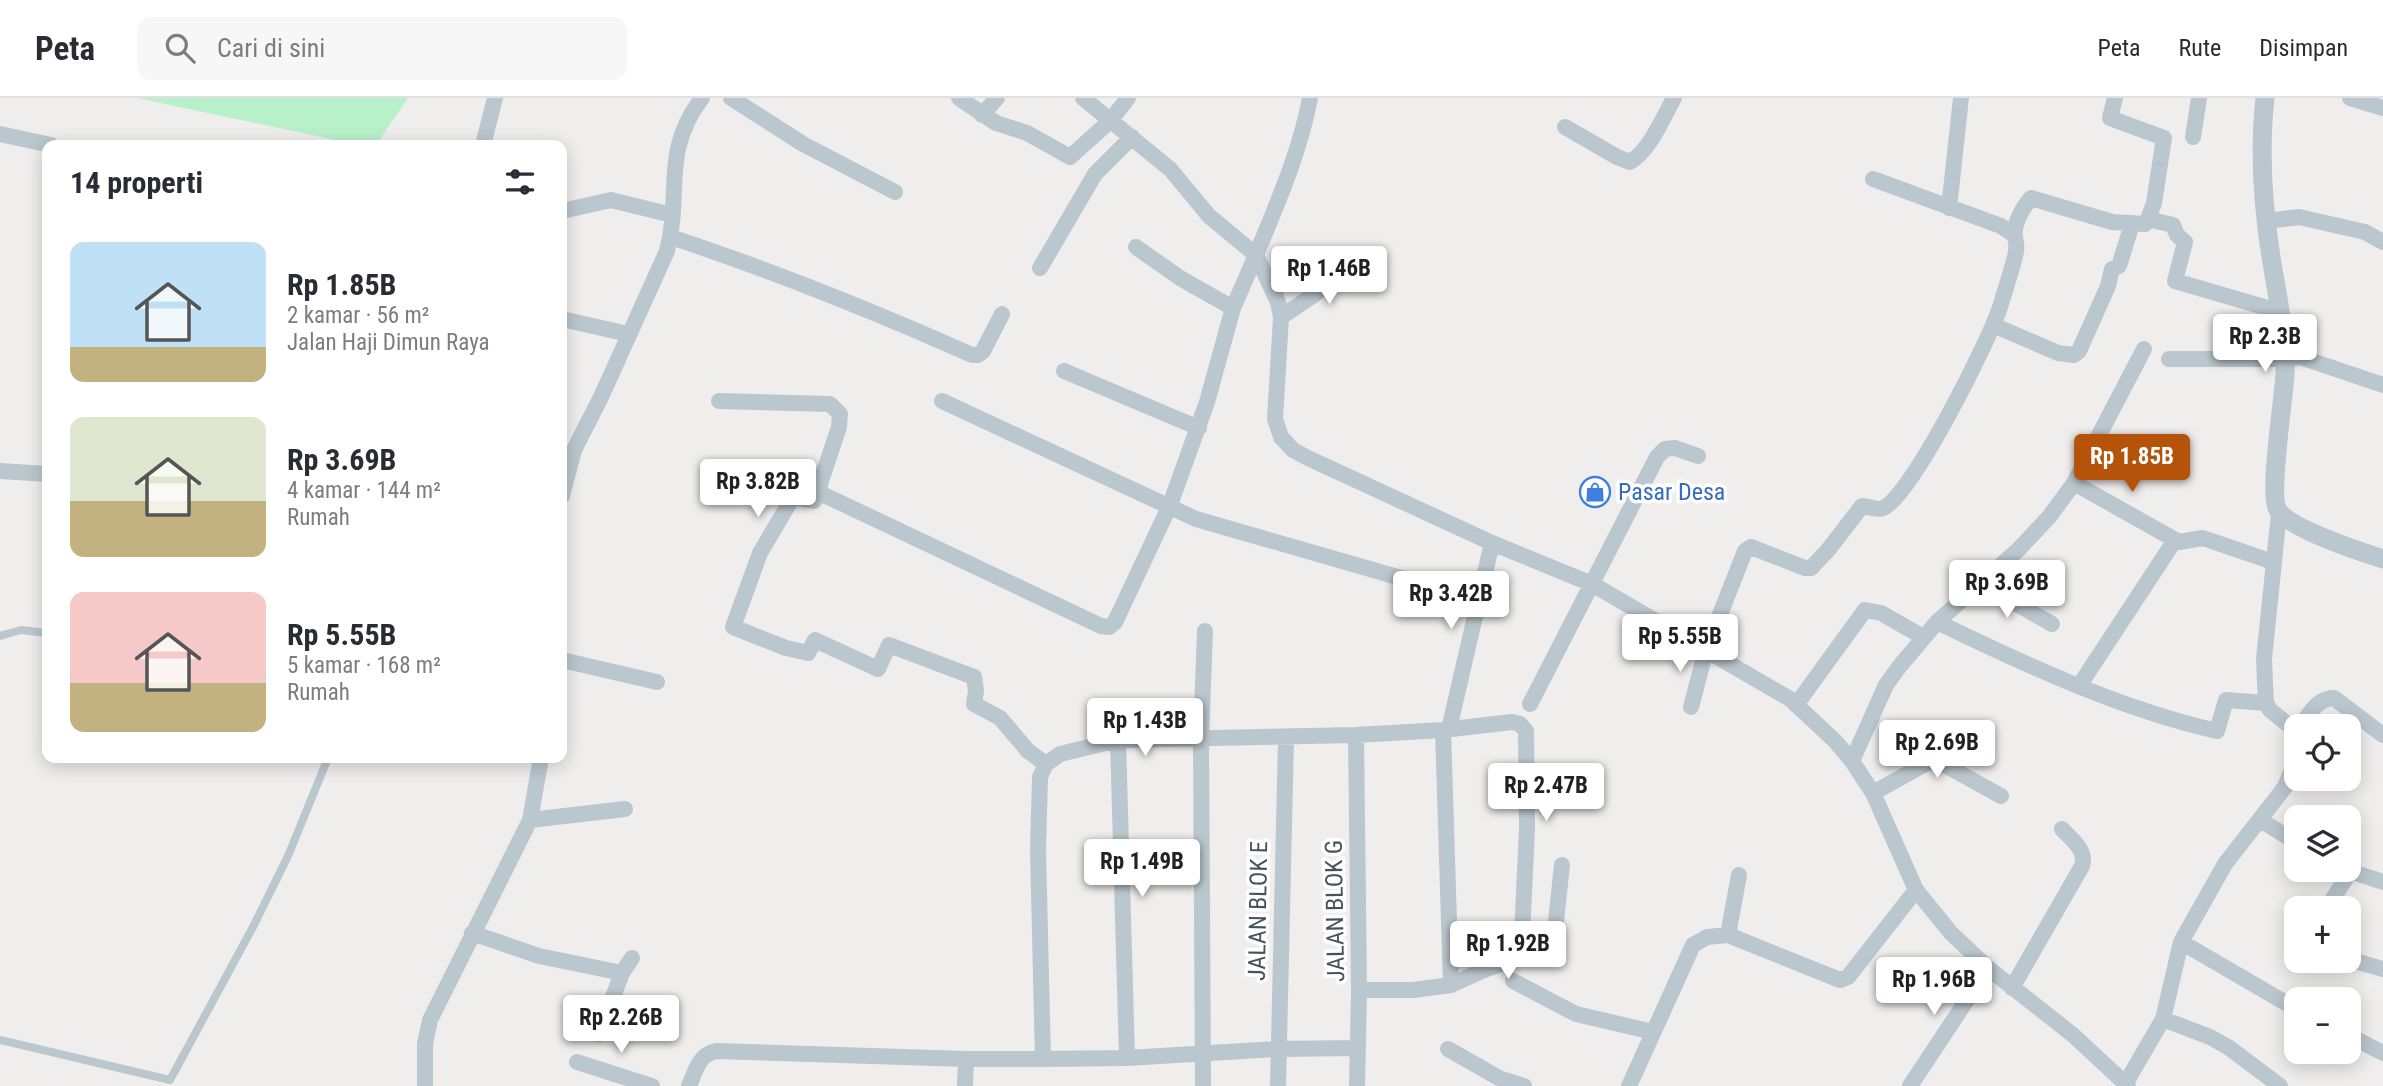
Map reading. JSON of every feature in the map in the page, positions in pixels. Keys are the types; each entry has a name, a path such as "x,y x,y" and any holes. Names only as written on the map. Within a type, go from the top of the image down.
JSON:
{"street":[{"path":"484,140 495,98"},
{"path":"567,477 574,450 662,263 671,237 674,169 682,131 702,98"},
{"path":"731,98 803,144 895,191"},
{"path":"959,98 982,115 1027,133 1070,157 1110,121 1128,98"},
{"path":"982,115 997,98"},
{"path":"1083,98 1170,169 1209,216 1256,254 1278,302 1281,317 1275,419 1281,437 1293,450 1492,543 1592,584 1790,699 1835,741 1852,761 1873,793 1916,890 1951,933 1988,968 2073,1035 2126,1085 2163,1019 2181,942 2225,864 2284,790"},
{"path":"820,491 1101,626 1109,626 1115,622 1170,505 1199,428 1233,308 1296,150 1310,98"},
{"path":"1565,127 1617,158 1630,162 1645,148 1674,98"},
{"path":"1949,208 1961,98"},
{"path":"1691,707 1706,650 1745,551 1751,547 1811,568 1862,506 1884,508 1895,498 1920,463 1953,407 1993,325 2017,249 2014,235 2023,206 2031,198 2112,222 2145,224 2154,203 2164,138 2110,118 2115,98"},
{"path":"2193,137 2199,98"},
{"path":"2265,98 2262,140 2267,221 2286,359 2274,482 2275,505 2279,513 2264,659 2266,704 2284,721"},
{"path":"2350,98 2383,108"},
{"path":"0,134 42,143"},
{"path":"1040,268 1095,174 1132,137"},
{"path":"1873,179 2001,226 2014,235"},
{"path":"567,210 611,200 672,215"},
{"path":"2267,221 2299,217 2365,232 2383,242"},
{"path":"2148,219 2174,225 2177,235 2185,242 2175,281 2281,312"},
{"path":"1993,325 2059,353 2074,355 2079,351 2108,286 2112,269 2119,266 2132,224"},
{"path":"671,237 859,306 972,355 983,351 1002,314"},
{"path":"1136,247 1180,278 1233,308"},
{"path":"1281,317 1315,294 1353,262"},
{"path":"567,320 628,334"},
{"path":"1852,761 1886,685 1923,638 1937,622 2018,550 2049,517 2074,483 2144,349"},
{"path":"2169,359 2286,359 2300,356 2383,385"},
{"path":"1064,371 1199,428"},
{"path":"719,401 830,404 840,414 839,427 820,491 814,501 793,497 760,553 733,626 786,648 808,653 815,640 878,669 889,645 974,677 974,704 1000,718 1028,751 1046,764"},
{"path":"942,401 1196,519 1408,580"},
{"path":"1530,704 1657,457 1665,449 1675,447 1698,456"},
{"path":"0,471 42,474"},
{"path":"2074,483 2175,540 2186,542 2203,538 2273,562"},
{"path":"2279,513 2337,543 2383,559"},
{"path":"2079,686 2175,540"},
{"path":"1451,985 1446,729 1492,543"},
{"path":"1980,583 2052,624"},
{"path":"1796,705 1863,611 1881,613 1923,638"},
{"path":"1937,622 2079,686 2187,724 2217,731 2226,700 2266,704"},
{"path":"1203,1086 1201,738 1205,631"},
{"path":"567,661 657,682"},
{"path":"2310,714 2319,702 2334,698 2355,714"},
{"path":"2361,718 2383,735"},
{"path":"1043,1059 1038,849 1040,776 1046,764 1059,754 1118,740 1286,738 1446,729 1512,722 1520,724 1526,731 1527,829 1521,956"},
{"name":"JALAN BLOK G","path":"1356,735 1359,990 1357,1086"},
{"name":"JALAN BLOK E","path":"1278,1086 1286,738"},
{"path":"1118,740 1128,1058"},
{"path":"1873,793 1934,759 2001,796"},
{"path":"425,1086 425,1044 430,1020 530,820 540,763"},
{"path":"530,820 625,809"},
{"path":"2260,820 2284,835"},
{"path":"2012,988 2085,858 2062,829"},
{"path":"1359,990 1413,990 1451,985 1553,943 1562,865"},
{"path":"1728,935 1738,875"},
{"path":"2361,875 2383,882"},
{"path":"1629,1086 1693,945 1707,937 1728,935 1840,980 1848,977 1916,890"},
{"path":"472,933 539,956 622,973"},
{"path":"2181,942 2284,1003"},
{"path":"599,1034 622,973 632,958"},
{"path":"2361,963 2383,969"},
{"path":"1910,1086 1988,968"},
{"path":"1513,981 1576,1014 1653,1032"},
{"path":"2163,1019 2228,1047 2280,1086"},
{"path":"2361,1041 2383,1052"},
{"path":"689,1086 701,1059 707,1053 716,1051 1043,1059 1357,1048"},
{"path":"1447,1049 1498,1082 1524,1086"},
{"path":"965,1086 966,1059"},
{"path":"577,1062 652,1086"}],"lane":[{"path":"0,636 21,630 42,632"},
{"path":"0,1040 172,1083 276,879 326,763"}],"green space":[{"path":"137,98 408,98 379,140 335,140"}],"place":[{"name":"Pasar Desa","path":"1595,492"}]}
